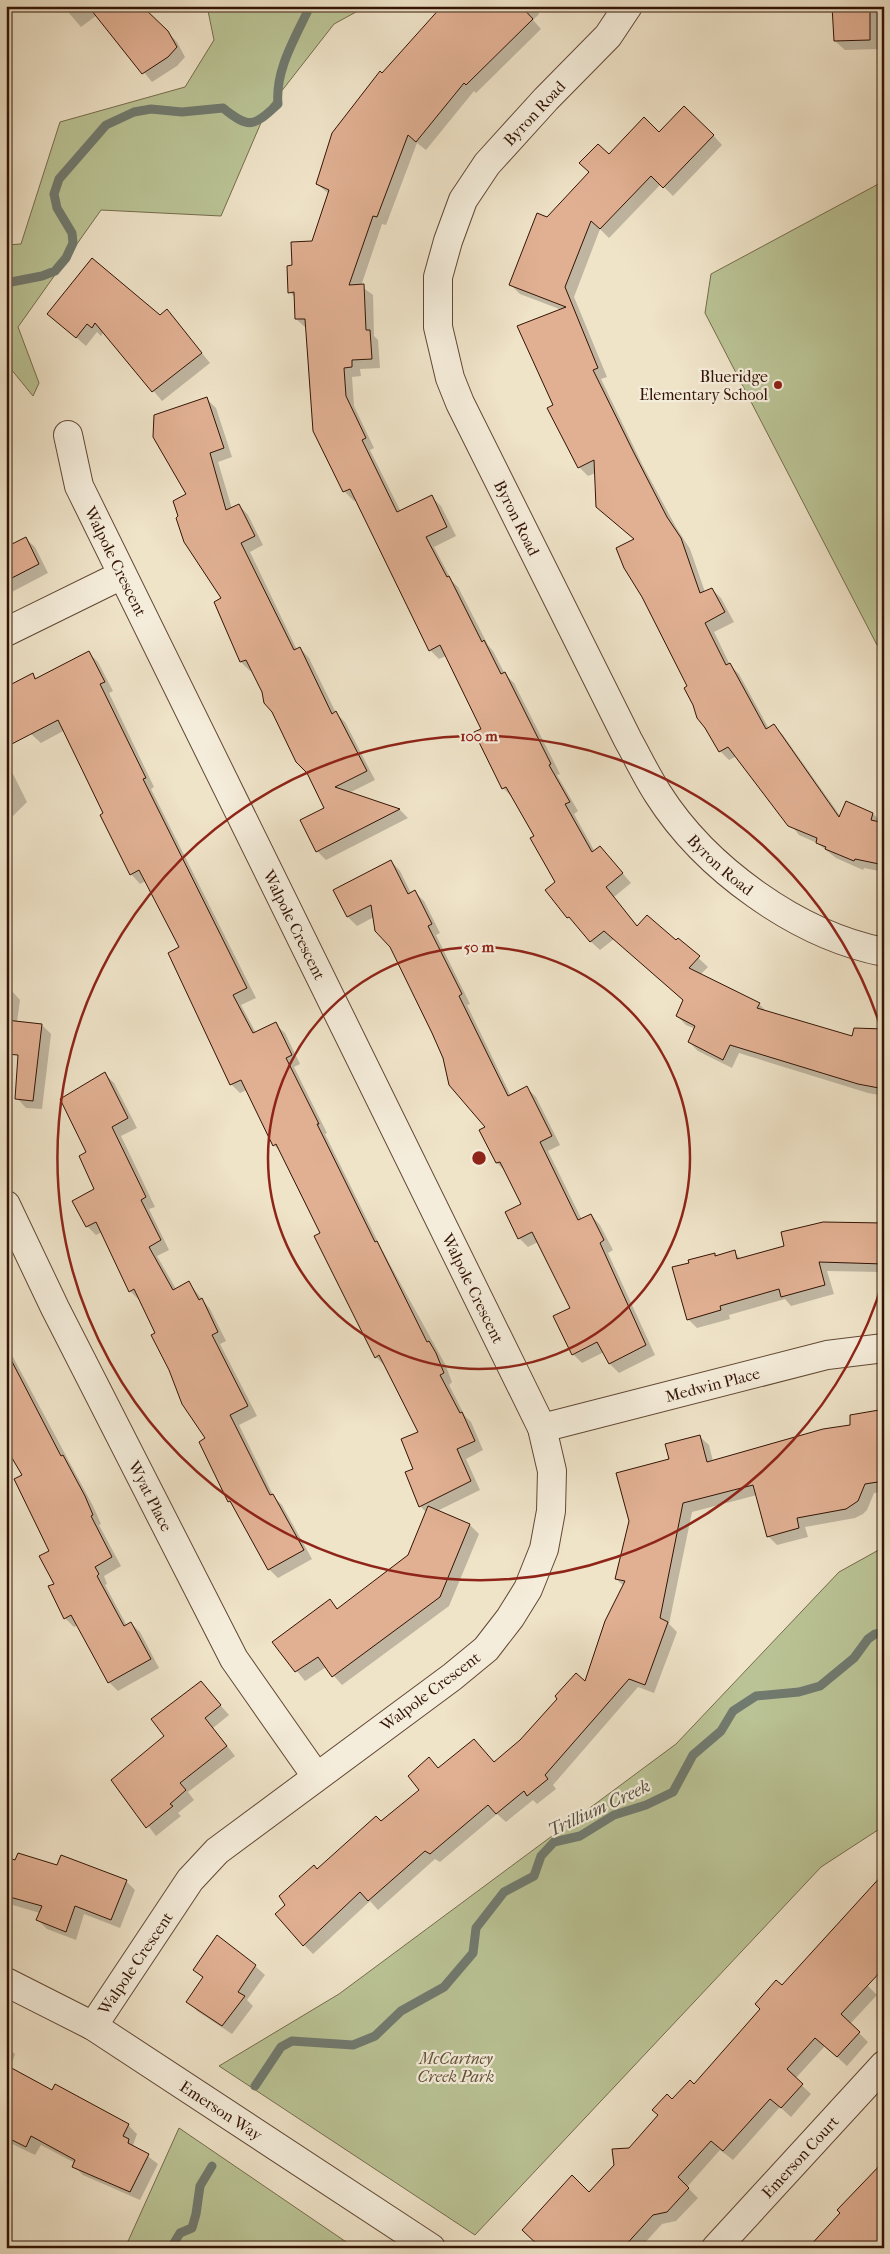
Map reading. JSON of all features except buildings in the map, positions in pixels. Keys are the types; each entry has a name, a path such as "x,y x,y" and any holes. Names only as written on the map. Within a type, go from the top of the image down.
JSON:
{"street":[{"name":"Byron Road","path":"628,6 608,36 546,99 488,164 463,200 448,241 438,277 438,327 450,378 460,403 619,723 658,794 691,838 736,879 779,909 829,935 884,952"},
{"name":"Walpole Crescent","path":"68,435 79,486 542,1428 552,1471 551,1511 544,1549 528,1589 510,1618 486,1649 217,1851 190,1880 94,2026"},
{"path":"6,632 122,575"},
{"name":"Wyat Place","path":"6,1205 55,1308 234,1659 316,1776"},
{"name":"Medwin Place","path":"542,1428 809,1360 884,1348"},
{"name":"Emerson Way","path":"6,1982 94,2026 431,2248"},
{"name":"Emerson Court","path":"716,2248 884,2065"}],"green space":[{"path":"207,6 367,6 334,24 266,111 221,216 101,210 18,327 39,383 33,396 6,363 6,245 21,244 60,122 185,87 214,40"},
{"path":"884,181 884,642 877,645 705,313 711,274"},
{"name":"McCartney Creek Park","path":"884,1547 884,1826 821,1867 475,2235 219,2066 339,1994 676,1744 839,1572"},
{"path":"179,2128 355,2248 125,2248"}],"waterway":[{"path":"6,283 42,276 55,271 66,258 73,243 72,233 57,208 54,194 59,179 106,125 134,112 151,109 182,112 223,108 240,120 252,122 263,117 278,104 278,91 283,66 310,6"},
{"name":"Trillium Creek","path":"255,2086 281,2047 292,2041 353,2045 375,2036 401,2011 444,1987 473,1953 476,1928 504,1892 534,1876 541,1856 554,1842 580,1836 614,1815 646,1805 673,1792 693,1755 721,1731 733,1711 756,1696 799,1692 820,1686 854,1658 868,1639 875,1634 884,1633"},
{"name":"Trillium Creek","path":"171,2248 180,2233 192,2228 200,2186 212,2166"}],"place":[{"name":"Blueridge Elementary School","path":"778,385"}]}
